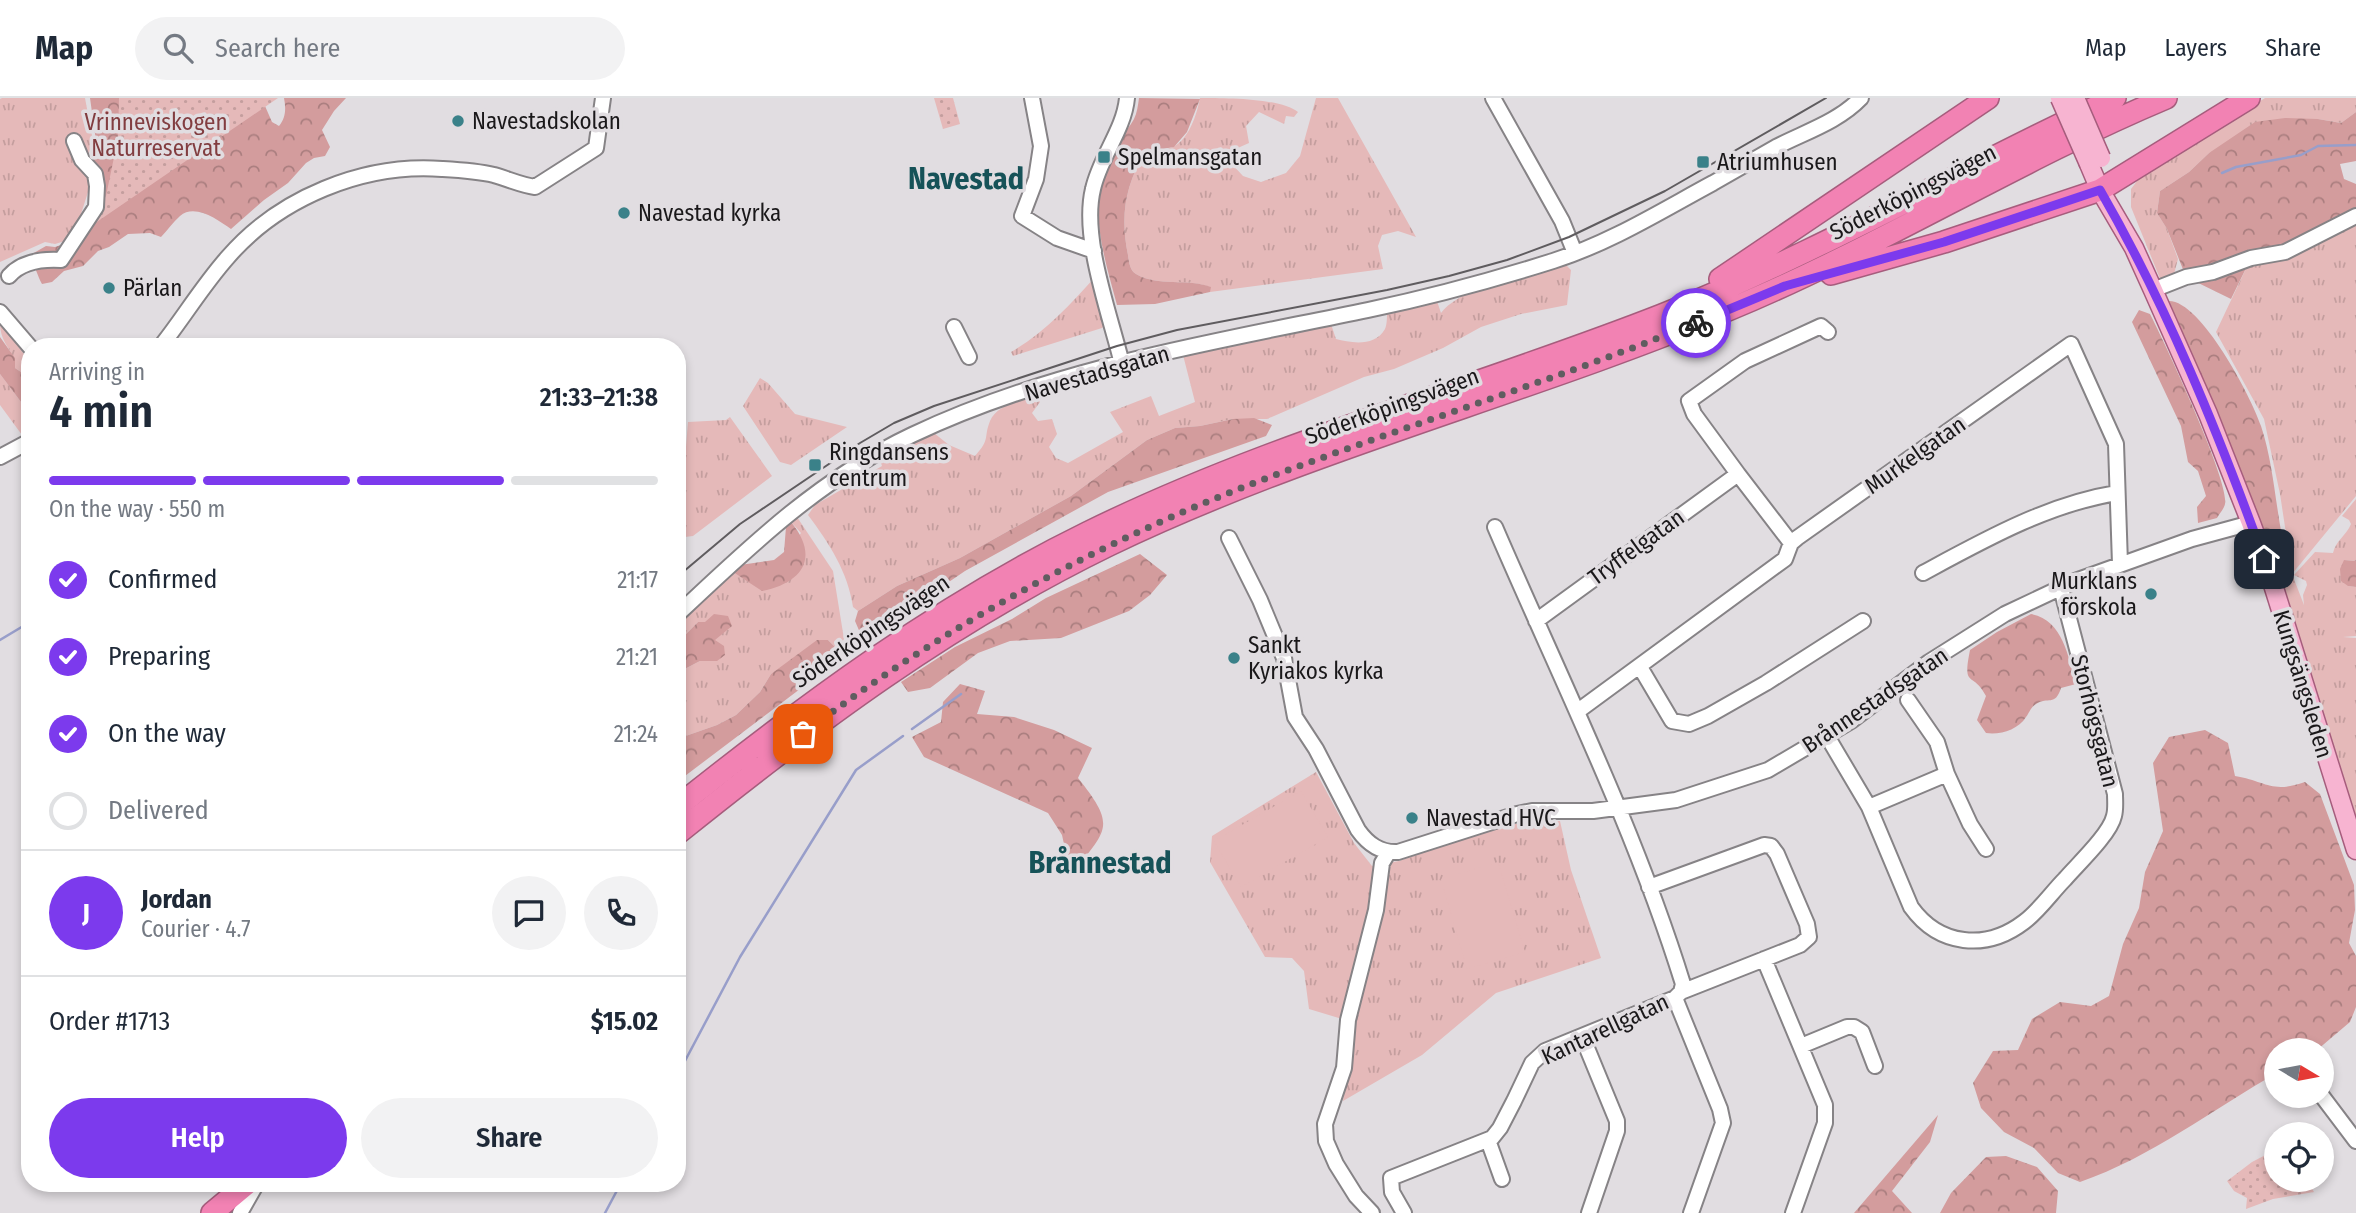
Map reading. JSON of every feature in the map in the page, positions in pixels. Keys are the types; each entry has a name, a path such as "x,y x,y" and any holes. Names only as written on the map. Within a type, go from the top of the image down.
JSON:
{"highway":[{"path":"1661,315 1766,250 1988,98"},
{"name":"Söderköpingsvägen","path":"686,800 852,672 980,590 1087,533 1245,464 1661,315 1803,254 2046,130 2115,98"},
{"name":"Söderköpingsvägen","path":"686,827 822,719 908,660 998,604 1109,545 1254,483 1606,357 1785,286 2057,148 2166,98"},
{"path":"1785,286 1944,242 2106,187 2249,98"},
{"path":"197,1213 222,1192"},
{"path":"212,1213 237,1192"}],"main road":[{"name":"Kungsängsleden","path":"2060,98 2095,161"},
{"name":"Kungsängsleden","path":"2075,98 2095,161 2208,414 2251,523 2270,575 2356,850"}],"street":[{"path":"167,338 229,255 270,218 306,197 376,173 412,169 476,172 535,187 592,151 597,145 603,98"},
{"path":"1032,98 1041,146 1037,179 1022,216 1057,238 1094,251"},
{"path":"1122,364 1094,251 1089,215 1098,170 1123,117 1127,98"},
{"path":"1493,98 1562,221 1575,253"},
{"name":"Navestadsgatan","path":"686,607 789,513 824,487 912,435 1050,383 1304,322 1371,309 1554,261 1613,237 1833,120 1861,98"},
{"path":"9,276 16,268 40,260 61,260 96,207 95,174 82,160 74,141"},
{"path":"2153,290 2186,277 2213,272 2251,258 2285,252 2356,216"},
{"path":"0,312 22,338"},
{"path":"1791,543 1738,474 1695,414 1689,401 1745,361 1770,351 1807,330 1821,326 1828,332"},
{"path":"954,327 968,357"},
{"name":"Murkelgatan","path":"1577,711 1785,559 1791,543 2071,344 2116,444 2120,564"},
{"path":"0,457 21,446"},
{"name":"Tryffelgatan","path":"1536,621 1738,474"},
{"path":"1923,573 1987,539 2037,517 2088,498 2118,493"},
{"name":"Brånnestadsgatan","path":"1388,853 1532,811 1593,811 1676,800 1768,770 1851,722 1965,638 2005,614 2120,564 2192,539 2251,523"},
{"path":"1495,527 1618,807"},
{"path":"1230,538 1284,658 1296,717 1316,749 1358,830 1365,840 1388,853 1382,863 1376,910 1348,1020 1340,1086 1325,1124 1326,1141 1336,1164 1356,1196 1372,1213"},
{"name":"Storhögsgatan","path":"1827,736 1869,807 1911,907 1929,928 1956,940 1972,941 1996,936 2024,922 2097,844 2114,817 2115,794 2061,588"},
{"path":"1640,667 1672,721 1689,724 1766,683 1863,621"},
{"path":"1908,700 1937,742 1947,774 1970,824 1986,849"},
{"path":"1869,807 1947,774"},
{"name":"Kantarellgatan","path":"1618,807 1650,887 1682,984 1678,995"},
{"name":"Kantarellgatan","path":"1488,1140 1500,1128 1532,1063 1545,1052 1800,944 1809,936 1807,924 1771,846 1764,845 1650,887"},
{"path":"1764,959 1825,1105 1826,1115 1793,1213"},
{"path":"1678,995 1723,1123 1691,1213"},
{"path":"1801,1046 1847,1027 1854,1027 1861,1032 1875,1066"},
{"path":"1582,1037 1617,1121 1617,1131 1589,1213"},
{"path":"2331,1108 2356,1142"},
{"path":"1404,1213 1392,1192 1391,1178 1488,1140 1502,1179"},
{"path":"240,1213 252,1192"}],"green space":[{"path":"85,98 93,141 87,159 90,186 79,220 65,241 55,244 45,242 0,262 0,99"},
{"path":"90,98 215,98 265,106 272,122 279,126 285,113 284,98 346,98 322,130 330,147 325,156 306,163 288,183 231,229 206,214 186,212 177,218 161,237 150,233 128,234 98,251 83,266 64,271 52,282 42,284 30,259 32,254 46,246 55,247 67,243 83,221 93,187 90,158 96,141"},
{"name":"Vrinneviskogen Naturreservat","path":"119,98 278,98 85,230 106,196 118,138"},
{"path":"934,98 953,98 960,124 943,129"},
{"path":"1139,98 1200,99 1187,132 1174,147 1145,152 1138,165 1129,189 1125,214 1124,227 1130,266 1134,273 1145,278 1211,287 1210,292 1155,304 1117,305 1100,233 1098,196 1107,160 1134,119"},
{"path":"1200,98 1266,101 1290,107 1298,112 1294,117 1286,116 1284,124 1259,112 1246,126 1249,143 1231,151 1230,162 1243,176 1261,182 1286,173 1300,156 1316,98 1338,98 1416,237 1398,231 1382,235 1378,246 1383,269 1210,292 1210,287 1201,284 1154,280 1136,274 1129,263 1124,227 1126,202 1133,177 1145,152 1170,148 1184,138"},
{"path":"2265,98 2356,98 2356,112 2341,123 2318,119 2209,153 2189,172 2160,191 2157,213 2167,229 2178,259 2174,274 2161,281 2131,207 2131,189 2140,177"},
{"path":"2356,112 2356,161 2340,164 2344,179 2356,184 2356,216 2285,252 2251,258 2231,299 2186,277 2167,229 2157,213 2160,191 2255,122 2285,118 2341,123"},
{"path":"2356,216 2356,496 2292,574 2304,605 2306,581 2294,575 2315,552 2333,553 2351,524 2342,516 2356,499 2356,561 2344,560 2348,586 2356,587 2356,636 2343,637 2356,638 2356,822 2267,546 2285,541 2289,553 2264,419 2216,332 2251,258"},
{"path":"1566,265 1571,270 1567,305 1521,314 1481,327 1443,348 1394,369 1364,377 1267,419 1233,419 1175,428 1147,440 1071,496 960,558 897,586 858,611 853,607 837,558 808,515 815,505 882,466 880,460 934,433 949,445 975,456 985,442 990,421 998,410 1038,394 1040,402 1032,413 1038,421 1052,419 1057,434 1049,447 1056,458 1068,463 1123,432 1110,412 1151,396 1159,416 1195,402 1183,355 1330,321 1336,339 1369,341 1381,335 1385,329 1387,312 1436,298 1441,313 1451,303 1481,288"},
{"path":"1095,277 1106,324 1102,328 1013,356 1011,352 1045,328"},
{"path":"2169,301 2182,305 2210,333 2247,394 2265,439 2281,531 2264,536"},
{"path":"2139,310 2150,314 2207,441 2224,491 2224,508 2217,518 2198,523 2197,507 2206,496 2198,471 2188,462 2181,426 2132,322"},
{"path":"0,322 21,350 21,372 15,368"},
{"path":"0,337 15,358 15,368 21,372 21,402 0,374"},
{"path":"0,374 21,402 21,434 0,405"},
{"path":"760,378 768,383 795,414 847,427 791,465 780,462 743,406"},
{"path":"730,417 772,476 693,536 686,537 688,422 726,420"},
{"path":"1254,418 1272,425 1266,436 1108,492 965,571 915,605 884,632 871,638 861,635 855,621 858,611 897,586 960,558 1071,496 1147,440 1175,428"},
{"path":"797,517 833,571 844,639 838,650 828,640 771,674 760,692 736,715 686,736 686,668 700,661 716,661 715,640 705,622 698,622 686,634 686,617 733,572 759,588 801,533 791,522"},
{"path":"791,522 804,546 803,567 797,575 788,582 762,591 733,572 740,565 774,560 784,552 786,527"},
{"path":"1140,554 1167,575 1150,595 1129,611 1061,638 1010,641 978,653 930,688 908,692 901,682 955,647 1012,619 1046,598"},
{"path":"2344,560 2356,561 2356,587 2341,581 2340,569"},
{"path":"714,614 728,616 732,626 715,640 724,646 725,655 717,661 700,661 686,668 686,634 698,622 705,622"},
{"path":"2031,614 2042,618 2057,631 2067,651 2076,684 2061,688 2054,699 2036,704 2023,722 2014,728 1986,733 1977,720 1986,696 1968,675 1970,650"},
{"path":"817,640 828,640 838,650 837,661 686,775 686,736 736,715 760,692 771,674"},
{"path":"960,684 985,691 977,714 1014,717 1054,730 1092,748 1078,778 1099,808 1103,828 1099,838 1071,876 1062,835 1048,813 924,757 912,737 941,722 943,702"},
{"path":"2205,730 2228,743 2235,776 2276,787 2305,782 2320,794 2354,885 2355,910 2349,943 2356,956 2356,1007 2350,1022 2331,1038 2264,1038 2264,1081 2132,1160 2080,1182 2058,1173 2034,1148 2004,1132 1981,1108 1973,1083 1993,1051 2018,1050 2032,1019 2060,1002 2091,1006 2109,996 2123,944 2139,908 2145,872 2163,831 2153,763 2169,737"},
{"path":"1316,772 1354,843 1372,866 1399,861 1502,825 1560,821 1571,870 1601,958 1496,993 1422,1055 1343,1101 1352,1022 1309,1009 1304,971 1292,958 1265,957 1210,862 1212,836"},
{"path":"1301,791 1328,837 1241,887 1214,841"},
{"path":"1498,862 1525,952 1467,969 1441,879"},
{"path":"1938,1115 1930,1142 1892,1191 1912,1213 1854,1213"},
{"path":"2006,1156 2037,1167 2058,1191 2056,1213 1940,1213 1951,1193 1986,1157"},
{"path":"2264,1156 2264,1192 2314,1192 2273,1199 2246,1209 2247,1198 2234,1191 2227,1181"}],"waterway":[{"path":"2222,173 2236,167 2301,155 2318,146 2356,145"},
{"path":"0,640 21,627"},
{"path":"912,729 961,694"},
{"path":"686,1059 740,957 856,770 903,736"},
{"path":"605,1213 616,1192"}],"tram line":[{"path":"686,569 740,524 860,443 894,423 934,406 1117,346 1177,330 1387,290 1507,260 1569,237 1665,191 1826,98"}],"way so far":[{"path":"803,734 853,697 962,625 1109,545 1254,483 1696,323"}],"place":[{"name":"Navestadskolan","path":"458,121"},
{"name":"Spelmansgatan","path":"1104,157"},
{"name":"Atriumhusen","path":"1703,162"},
{"name":"Navestad kyrka","path":"624,213"},
{"name":"Pärlan","path":"109,288"},
{"name":"Ringdansens centrum","path":"815,465"},
{"name":"Murklans förskola","path":"2151,594"},
{"name":"Sankt Kyriakos kyrka","path":"1234,658"},
{"name":"Navestad HVC","path":"1412,818"}],"district":[{"name":"Navestad","path":"966,179"},
{"name":"Brånnestad","path":"1100,863"}],"route":[{"path":"1696,323 1785,286 1886,260 2100,190 2134,248 2208,414 2264,559"}]}
